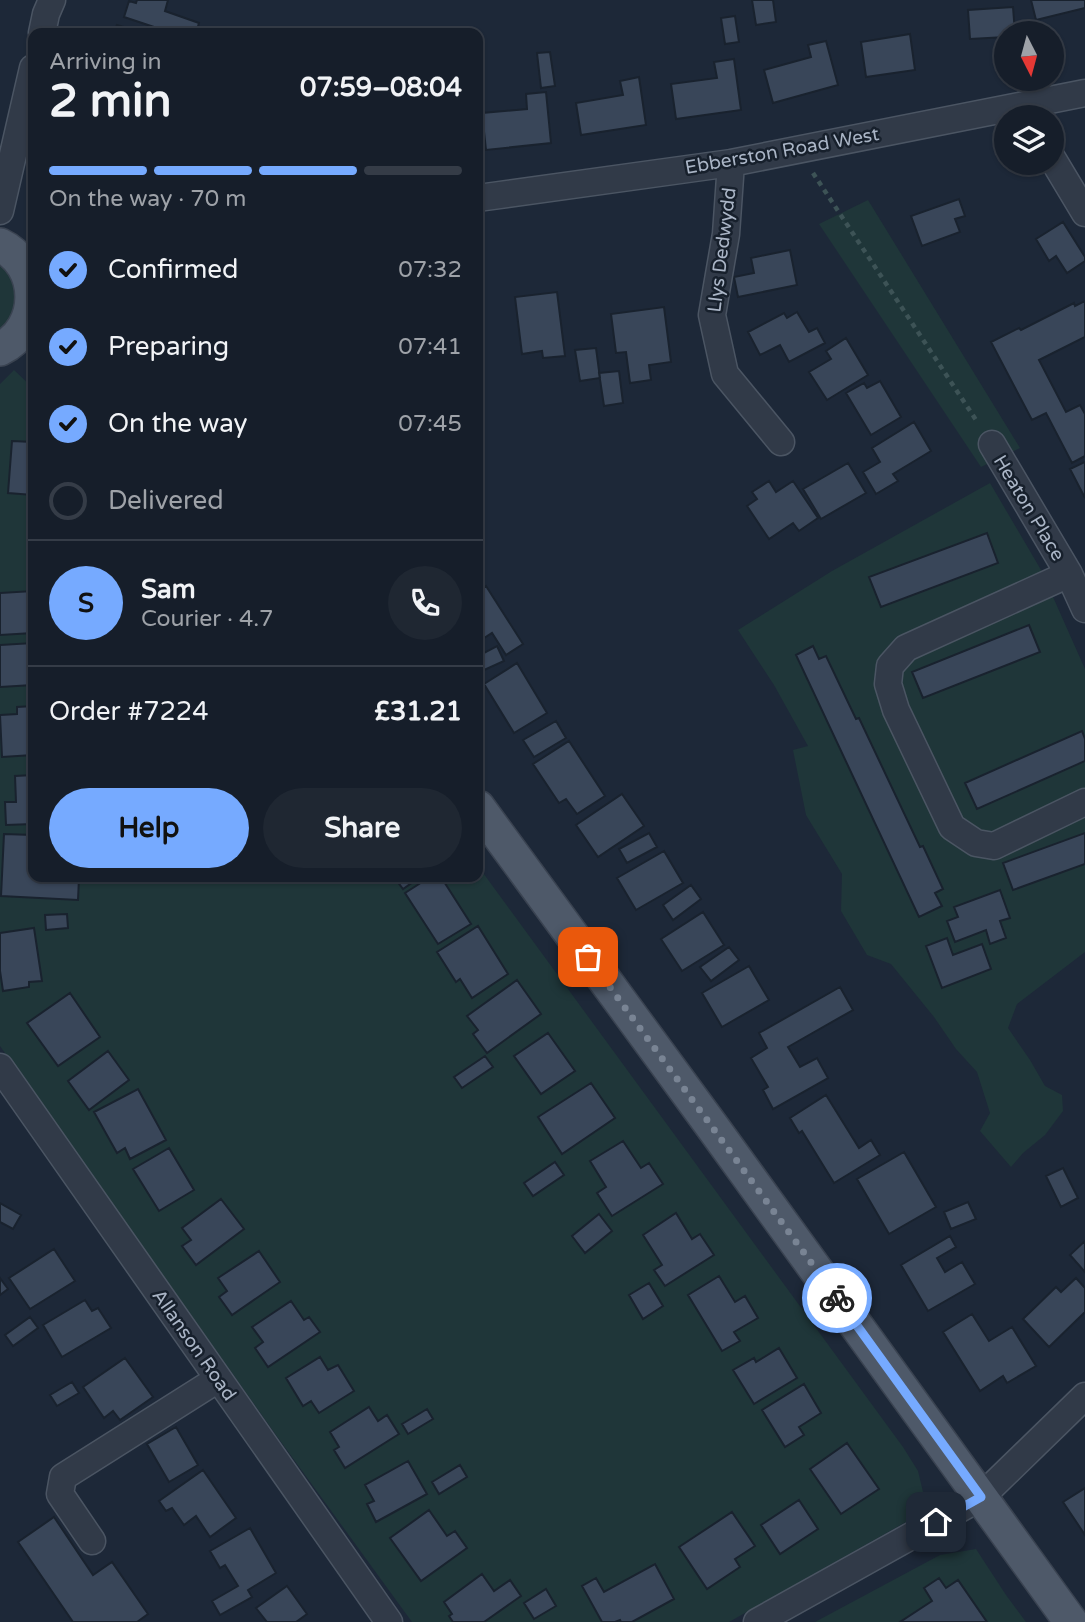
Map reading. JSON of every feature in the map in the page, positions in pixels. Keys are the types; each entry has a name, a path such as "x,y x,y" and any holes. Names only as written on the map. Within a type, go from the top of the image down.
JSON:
{"main road":[{"path":"18,256 28,275"},
{"path":"16,348 28,318"},
{"path":"483,814 1071,1622"}],"street":[{"path":"43,28 52,0"},
{"path":"0,211 28,90"},
{"name":"Ebberston Road West","path":"1046,105 1085,93"},
{"name":"Ebberston Road West","path":"483,197 731,163 994,117"},
{"name":"Llys Dedwydd","path":"731,163 726,234 712,315 725,374 781,442"},
{"path":"1062,175 1085,213"},
{"name":"Heaton Place","path":"992,444 1069,574 1085,609"},
{"path":"1069,574 906,648 890,666 888,684 896,710 952,827 976,843 994,846 1085,802"},
{"name":"Allanson Road","path":"0,1067 388,1622"},
{"path":"92,1541 60,1494 63,1477 218,1379"},
{"path":"757,1622 981,1497 1085,1396"}],"path":[{"path":"798,150 992,444"}],"green space":[{"path":"868,200 1020,448 981,467 819,224"},
{"path":"0,261 13,277 16,305 10,318 0,329"},
{"path":"14,370 28,383 28,882 483,882 483,873 903,1447 918,1471 924,1496 913,1518 729,1622 412,1622 0,1046 0,384"},
{"path":"990,483 1041,570 1085,669 1085,952 1017,1004 1008,1028 1045,1086 1062,1095 1063,1111 1045,1135 1011,1167 980,1131 990,1113 977,1072 956,1049 891,964 867,955 841,911 842,874 806,815 793,750 808,746 774,685 738,630 832,571"},
{"path":"976,1549 1026,1622 815,1622 940,1555"}],"building":[{"path":"137,0 168,0 165,11 199,23 198,28 157,28 124,17 129,1 136,3"},
{"path":"752,0 773,0 776,22 756,25"},
{"path":"1031,0 1085,0 1085,8 1036,20"},
{"path":"1013,7 1014,21 994,21 994,38 970,39 968,10"},
{"path":"735,16 739,42 725,44 721,18"},
{"path":"910,34 915,70 866,77 861,42"},
{"path":"826,41 838,85 773,103 764,70 811,57 808,45"},
{"path":"550,52 555,86 541,88 537,53"},
{"path":"734,59 741,110 676,119 671,84 717,78 714,62"},
{"path":"639,77 646,125 581,135 576,103 623,95 620,81"},
{"path":"546,92 551,143 486,150 483,113 527,109 526,94"},
{"path":"959,199 965,216 955,219 960,232 922,246 911,216"},
{"path":"1063,222 1085,257 1085,261 1067,273 1056,256 1049,261 1036,239"},
{"path":"790,250 797,285 738,297 734,277 754,273 751,258"},
{"path":"557,292 565,356 543,358 542,351 522,354 515,297"},
{"path":"1085,301 1085,337 1039,360 1066,412 1080,405 1085,414 1085,456 1072,463 1046,413 1032,420 991,342 1074,303 1075,306"},
{"path":"664,307 671,362 649,365 651,380 630,383 626,352 616,353 611,314"},
{"path":"797,312 809,332 817,328 825,343 789,362 780,345 760,355 748,332 784,313 787,318"},
{"path":"846,338 868,375 827,400 809,372 831,359 826,351"},
{"path":"596,348 600,378 580,381 575,350"},
{"path":"619,371 623,403 604,406 599,373"},
{"path":"880,381 901,417 871,435 846,393 864,383 867,388"},
{"path":"914,422 931,451 893,474 898,481 876,494 863,472 880,462 872,448"},
{"path":"12,441 28,442 28,495 8,493"},
{"path":"1085,462 1085,498 1070,469"},
{"path":"848,463 866,493 821,519 803,489"},
{"path":"769,481 776,492 793,481 818,518 799,531 793,523 769,539 747,506 757,499 752,492"},
{"path":"987,533 998,563 881,607 869,577"},
{"path":"486,586 523,644 506,655 492,633 483,639 483,588"},
{"path":"28,591 28,633 0,635 0,593"},
{"path":"1029,625 1040,652 923,698 912,672"},
{"path":"28,643 28,685 0,687 0,645"},
{"path":"497,646 504,661 483,671 483,653"},
{"path":"813,646 819,659 826,656 943,889 935,893 942,906 919,917 796,655"},
{"path":"517,663 547,713 514,733 484,684"},
{"path":"28,706 28,755 2,757 0,715 17,714 17,707"},
{"path":"556,721 566,738 534,757 523,740"},
{"path":"1082,731 1085,739 1085,761 977,809 965,783"},
{"path":"569,741 605,796 577,814 566,799 559,803 533,764"},
{"path":"28,775 28,824 6,825 5,802 16,802 15,776"},
{"path":"622,794 644,826 598,857 576,825"},
{"path":"649,833 657,847 627,863 619,849"},
{"path":"1085,833 1085,864 1013,890 1003,863"},
{"path":"4,834 28,835 28,882 79,882 78,900 1,896"},
{"path":"664,851 683,883 636,910 617,878"},
{"path":"398,882 413,882 403,889"},
{"path":"422,882 444,882 471,924 438,944 405,893"},
{"path":"691,885 701,899 673,920 663,905"},
{"path":"1000,890 1010,918 1000,921 1006,938 990,944 986,930 955,942 947,921 958,917 954,907"},
{"path":"703,912 724,945 682,971 661,939"},
{"path":"67,914 68,928 46,930 45,915"},
{"path":"478,926 508,974 472,998 460,979 456,982 437,952"},
{"path":"34,928 42,981 29,982 29,987 3,991 0,933"},
{"path":"947,938 953,955 982,944 991,969 942,988 926,946"},
{"path":"729,947 739,960 711,981 700,967"},
{"path":"749,966 769,1000 722,1027 702,993"},
{"path":"517,980 541,1014 487,1053 473,1034 478,1030 467,1016"},
{"path":"840,987 853,1010 788,1047 800,1067 817,1058 828,1078 773,1109 763,1090 768,1087 751,1058 767,1048 759,1033"},
{"path":"70,993 100,1037 58,1066 27,1023"},
{"path":"548,1033 575,1071 541,1094 514,1056"},
{"path":"108,1051 129,1080 89,1110 68,1081"},
{"path":"485,1056 493,1067 462,1088 454,1077"},
{"path":"591,1083 615,1118 562,1154 538,1117"},
{"path":"138,1089 166,1140 130,1159 125,1148 117,1153 94,1112"},
{"path":"826,1095 859,1148 871,1140 880,1155 834,1183 802,1131 799,1133 790,1118"},
{"path":"623,1141 641,1168 649,1163 663,1184 612,1216 597,1193 606,1187 590,1161"},
{"path":"169,1148 194,1190 159,1211 133,1169"},
{"path":"904,1152 936,1207 889,1234 857,1179"},
{"path":"555,1162 564,1175 533,1196 524,1183"},
{"path":"1063,1168 1078,1198 1061,1207 1046,1176"},
{"path":"221,1199 244,1229 196,1265 182,1246 191,1240 182,1228"},
{"path":"968,1202 976,1219 951,1229 944,1212"},
{"path":"0,1203 21,1215 13,1229 0,1222"},
{"path":"676,1213 692,1239 700,1234 714,1255 665,1286 654,1270 662,1265 643,1235"},
{"path":"599,1214 612,1231 585,1253 572,1236"},
{"path":"950,1236 956,1247 937,1258 945,1272 962,1262 975,1284 928,1311 901,1265"},
{"path":"1085,1241 1085,1272 1070,1255"},
{"path":"54,1249 75,1281 30,1309 9,1278"},
{"path":"259,1251 280,1282 232,1315 219,1297 227,1291 218,1278"},
{"path":"719,1276 735,1302 745,1296 758,1318 734,1332 740,1341 722,1351 688,1295"},
{"path":"0,1278 8,1289 0,1295"},
{"path":"1076,1278 1085,1288 1085,1312 1049,1347 1023,1319 1056,1287 1061,1292"},
{"path":"649,1283 663,1306 643,1319 629,1295"},
{"path":"85,1300 92,1311 98,1308 111,1328 62,1357 43,1325"},
{"path":"291,1301 304,1320 309,1317 320,1332 268,1367 255,1348 263,1342 252,1327"},
{"path":"972,1314 989,1341 1012,1327 1036,1366 1007,1383 1003,1376 980,1391 943,1332"},
{"path":"30,1317 38,1328 13,1346 5,1335"},
{"path":"779,1348 797,1378 754,1404 733,1370 754,1358 756,1362"},
{"path":"320,1357 328,1370 338,1365 354,1391 319,1413 311,1401 303,1406 286,1378"},
{"path":"125,1358 153,1397 120,1420 113,1411 104,1418 83,1387"},
{"path":"72,1382 79,1393 57,1406 50,1395"},
{"path":"804,1384 821,1413 799,1427 804,1435 785,1447 762,1410"},
{"path":"369,1407 378,1421 387,1415 399,1434 345,1468 334,1450 339,1447 330,1432"},
{"path":"427,1409 433,1419 408,1434 402,1424"},
{"path":"176,1427 198,1465 169,1482 147,1444"},
{"path":"847,1443 879,1489 841,1514 810,1469"},
{"path":"408,1461 427,1494 376,1522 367,1504 374,1501 365,1485"},
{"path":"460,1465 467,1477 439,1494 432,1482"},
{"path":"203,1470 236,1518 210,1537 196,1516 184,1525 172,1508 166,1511 159,1501"},
{"path":"1085,1488 1085,1535 1063,1502"},
{"path":"799,1500 818,1529 780,1554 761,1525"},
{"path":"429,1510 447,1536 455,1531 467,1548 421,1581 390,1538"},
{"path":"732,1512 755,1546 735,1559 740,1567 707,1589 679,1547"},
{"path":"54,1517 93,1575 112,1562 148,1614 137,1622 73,1622 18,1542"},
{"path":"250,1528 276,1573 248,1590 252,1597 220,1615 212,1601 238,1586 225,1565 220,1568 210,1551"},
{"path":"655,1564 674,1599 632,1622 602,1622 582,1586 596,1578 604,1592"},
{"path":"482,1574 494,1591 510,1580 521,1596 484,1622 453,1622 449,1616 452,1614 444,1602"},
{"path":"939,1578 946,1588 958,1580 987,1622 900,1622 932,1601 924,1588"},
{"path":"287,1586 307,1614 296,1622 267,1622 256,1608"},
{"path":"546,1589 556,1606 534,1619 524,1603"}],"way so far":[{"path":"588,957 837,1298"}],"route":[{"path":"837,1298 981,1497 936,1522"}]}
